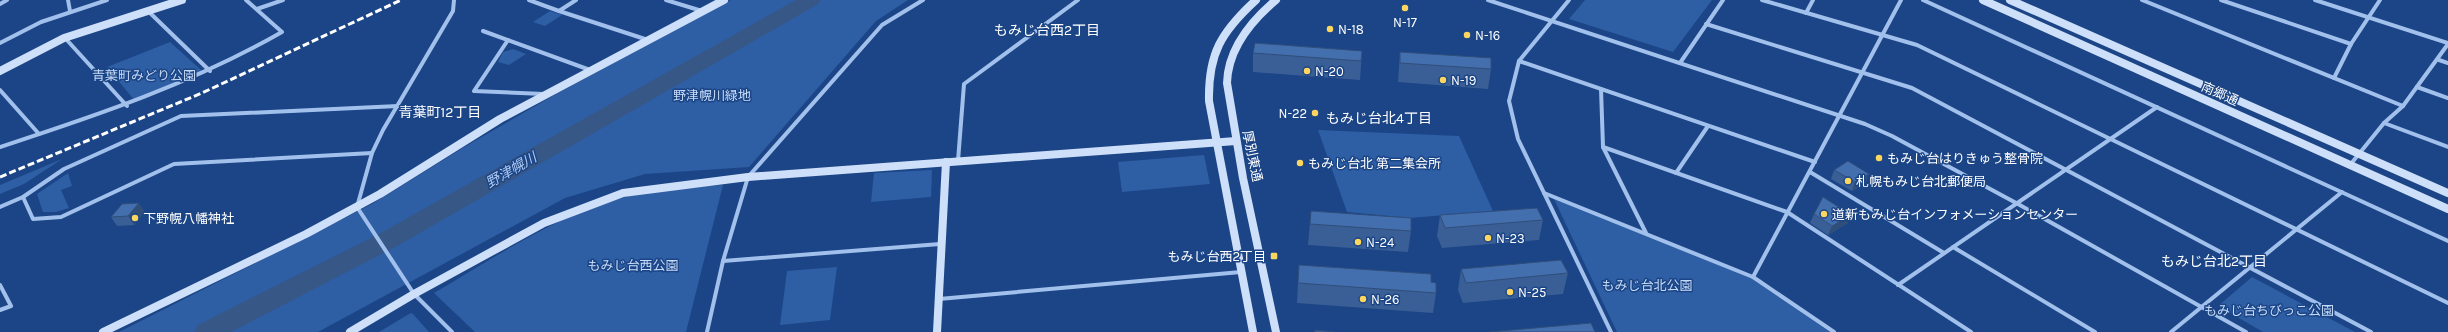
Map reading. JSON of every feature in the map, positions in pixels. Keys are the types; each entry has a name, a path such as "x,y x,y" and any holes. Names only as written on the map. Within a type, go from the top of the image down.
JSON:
{"street":[{"path":"0,4 8,0"},
{"path":"68,0 70,11"},
{"path":"0,43 41,22 70,11 107,0"},
{"path":"0,71 64,38 182,0"},
{"path":"0,147 127,106 174,88 255,49 282,32 246,0"},
{"path":"257,9 283,0"},
{"path":"452,332 414,294 357,207 372,153 453,11 454,0"},
{"path":"529,0 648,40"},
{"path":"559,10 576,0"},
{"path":"666,0 703,11"},
{"path":"103,332 306,234 357,207 500,119 724,0"},
{"path":"707,332 723,261 748,177 882,25 923,0"},
{"path":"958,161 964,84 968,79 1078,0"},
{"path":"1253,332 1209,101 1209,73 1224,35 1243,11 1256,0"},
{"name":"厚別東通","path":"1276,0 1257,16 1239,40 1228,70 1229,100 1236,141 1276,332"},
{"path":"1488,0 1838,114 1892,136 2018,204 2246,332"},
{"path":"1569,0 1519,61 1509,101 1518,139 1611,332"},
{"path":"1680,63 1722,0"},
{"path":"1762,0 1916,45 2448,303"},
{"path":"1806,13 1814,0"},
{"path":"1753,277 1810,172 1838,114 1863,72 1901,0"},
{"path":"1923,0 2448,241"},
{"name":"南郷通","path":"1983,0 2448,209"},
{"name":"南郷通","path":"2010,0 2448,193"},
{"path":"2142,0 2403,106"},
{"path":"2221,0 2351,44"},
{"path":"2315,0 2448,43 2438,60 2403,106 2384,123 2350,165"},
{"path":"2334,78 2351,44 2370,18 2380,0"},
{"path":"148,11 210,71"},
{"path":"1706,24 1912,88 2371,332"},
{"path":"483,31 590,70"},
{"path":"64,38 127,106"},
{"path":"508,40 474,90 546,94"},
{"path":"2438,60 2448,63"},
{"path":"1519,61 1814,162"},
{"path":"2417,87 2448,98"},
{"path":"1601,89 1603,147 1646,234"},
{"path":"0,90 39,134"},
{"path":"0,207 23,196 64,169 182,116 398,106"},
{"path":"1898,285 2112,140 2157,107"},
{"path":"2384,123 2448,147"},
{"path":"1676,173 1708,126"},
{"path":"350,332 414,294 544,223 581,207 623,193 748,177 1236,141"},
{"path":"1603,147 1787,212 1971,332"},
{"path":"23,196 33,219 61,217 174,164 372,153"},
{"path":"937,332 940,244 946,162"},
{"path":"1810,172 1944,253"},
{"path":"2171,332 2342,192"},
{"path":"1544,193 1753,277 1834,332"},
{"path":"723,261 940,244"},
{"path":"1953,247 2095,332"},
{"path":"938,299 1241,272"},
{"path":"0,284 11,306 0,310"}],"green space":[{"name":"野津幌川緑地","path":"731,0 908,0 876,21 749,167 645,174 565,198 318,332 119,332 372,204 466,146 558,93"},
{"path":"1585,0 1712,0 1673,52 1569,19"},
{"path":"550,11 562,15 545,26 533,22"},
{"name":"青葉町みどり公園","path":"170,42 202,71 135,101 107,67"},
{"path":"513,49 526,54 509,65 498,62 503,52"},
{"path":"1318,130 1459,136 1493,211 1410,218 1347,212"},
{"path":"1204,155 1210,184 1122,192 1118,162"},
{"path":"62,159 24,184 0,194 0,185"},
{"path":"932,170 931,197 871,202 874,173"},
{"path":"68,173 72,186 61,190 69,208 56,212 43,212 37,194"},
{"name":"もみじ台西公園","path":"723,185 686,332 475,332 434,293 548,227 596,206 646,192"},
{"name":"もみじ台北公園","path":"1553,197 1751,278 1830,332 1617,332"},
{"path":"837,267 830,320 780,325 787,271"},
{"name":"もみじ台ちびっこ公園","path":"2252,277 2355,332 2263,332 2218,306"},
{"path":"412,313 429,332 379,332 409,314"}],"building":[{"path":"1255,43 1362,51 1361,61 1253,53"},
{"path":"1400,52 1491,58 1491,69 1400,63"},
{"path":"1848,161 1869,174 1855,182 1834,170"},
{"path":"1823,197 1851,215 1832,226 1814,214"},
{"path":"139,203 128,216 111,217 122,204"},
{"path":"1537,208 1543,220 1445,228 1440,215"},
{"path":"1311,211 1411,218 1411,231 1310,224"},
{"path":"1561,260 1568,273 1466,283 1461,269"},
{"path":"1299,265 1431,274 1431,282 1436,283 1436,293 1298,283"},
{"path":"1591,323 1595,332 1490,332"},
{"path":"1315,330 1334,332 1315,332"}],"waterway":[{"name":"野津幌川","path":"208,332 388,240 811,0"}],"railway":[{"path":"0,177 202,93 401,0"}],"place":[{"name":"N-17","path":"1405,8"},
{"name":"N-18","path":"1330,29"},
{"name":"N-16","path":"1467,35"},
{"name":"N-20","path":"1307,71"},
{"name":"N-19","path":"1443,80"},
{"name":"N-22","path":"1315,113"},
{"name":"もみじ台はりきゅう整骨院","path":"1879,158"},
{"name":"もみじ台北 第二集会所","path":"1300,163"},
{"name":"札幌もみじ台北郵便局","path":"1848,181"},
{"name":"道新もみじ台インフォメーションセンター","path":"1824,214"},
{"name":"下野幌八幡神社","path":"135,218"},
{"name":"N-23","path":"1488,238"},
{"name":"N-24","path":"1358,242"},
{"name":"もみじ台西2丁目","path":"1274,256"},
{"name":"N-25","path":"1510,292"},
{"name":"N-26","path":"1363,299"}],"district":[{"name":"もみじ台西2丁目","path":"1047,30"},
{"name":"青葉町12丁目","path":"440,112"},
{"name":"もみじ台北4丁目","path":"1379,118"},
{"name":"もみじ台北2丁目","path":"2214,261"}]}
